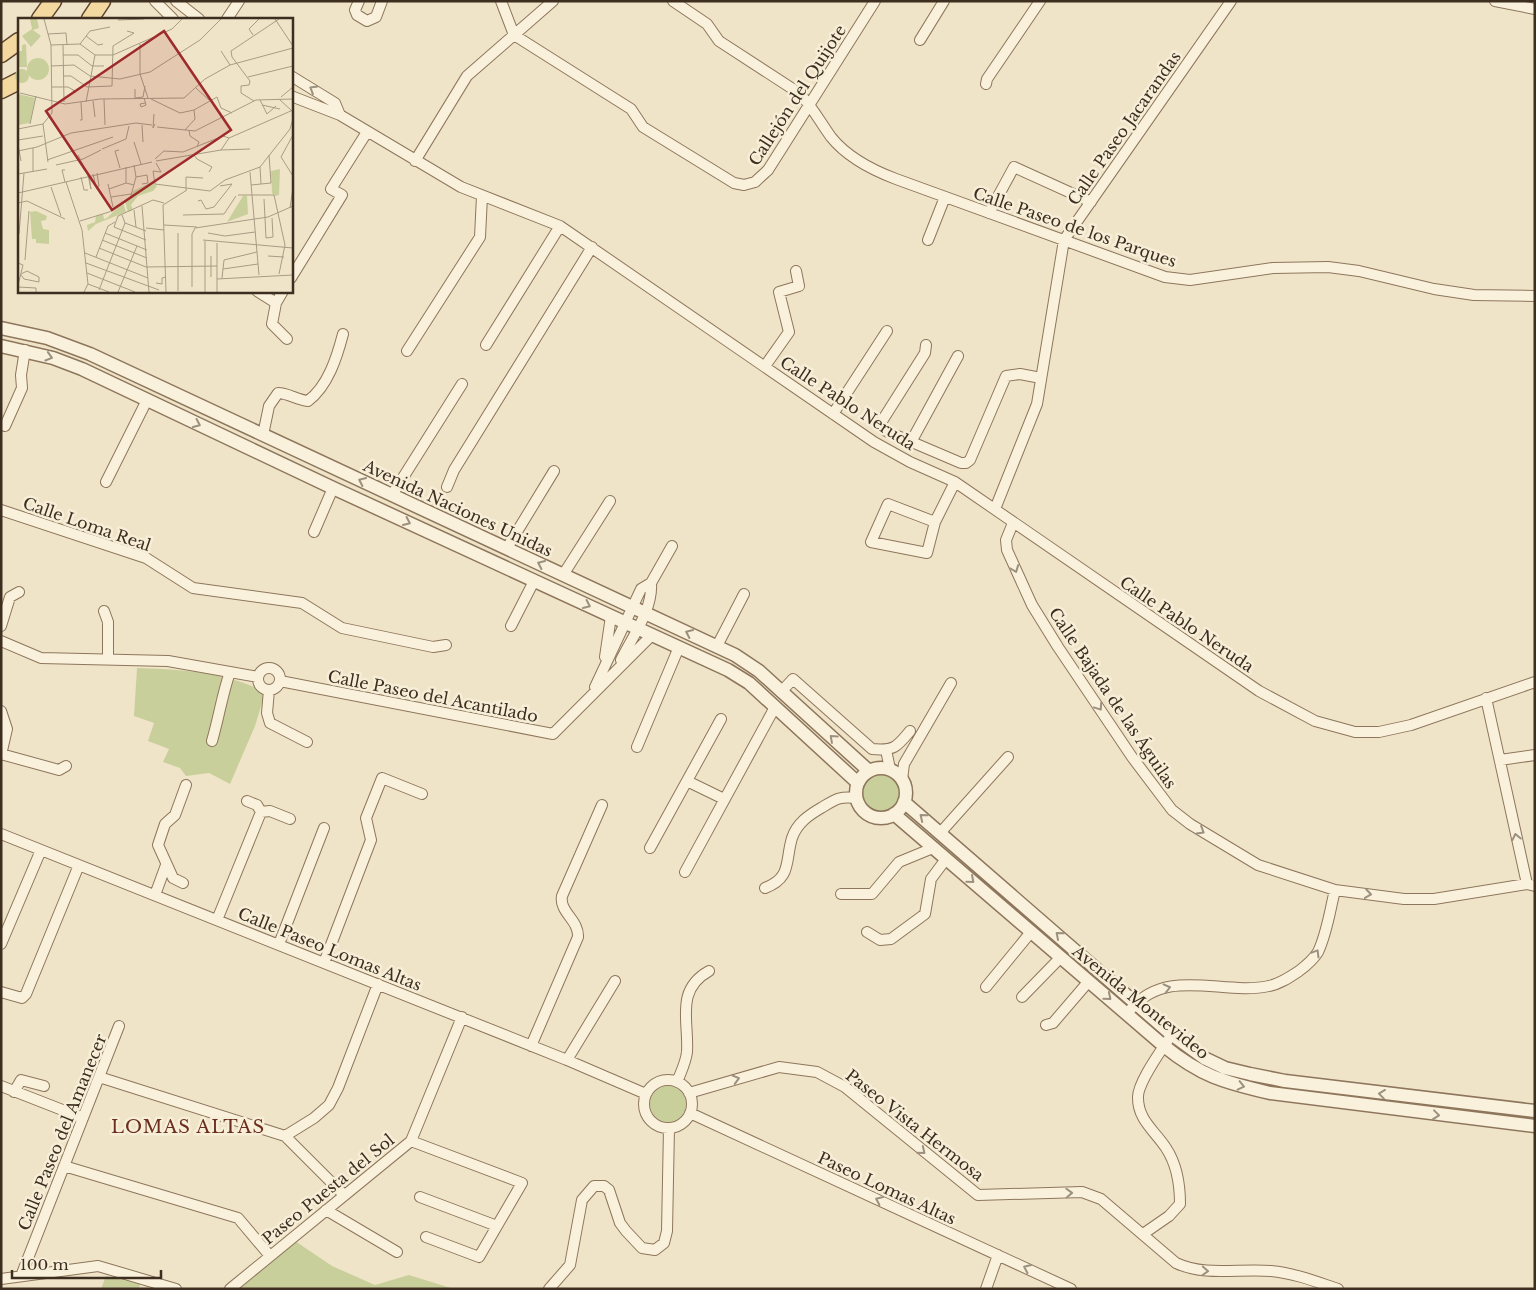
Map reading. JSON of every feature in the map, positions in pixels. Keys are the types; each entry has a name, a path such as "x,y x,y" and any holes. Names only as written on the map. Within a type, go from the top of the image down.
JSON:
{"main road":[{"path":"41,18 53,1"},
{"path":"78,18 89,1"},
{"path":"91,18 102,1"},
{"path":"1,54 18,42"},
{"path":"1,90 18,82"}],"street":[{"path":"155,1 172,18"},
{"path":"176,1 198,18"},
{"path":"228,18 239,1"},
{"path":"359,1 355,10 357,15 367,21 376,17 382,1"},
{"path":"501,1 514,36"},
{"path":"415,161 467,76 553,1"},
{"name":"Calle Paseo de los Parques","path":"673,1 706,24 719,41 799,93 810,104 833,138 855,159 881,173 945,197 1179,280 1273,268 1328,267 1359,271 1434,289 1474,295 1535,296"},
{"name":"Callejón del Quijote","path":"514,36 631,109 643,126 734,183 744,185 762,177 875,1"},
{"path":"920,40 944,1"},
{"path":"986,84 987,79 1040,1"},
{"name":"Calle Paseo Jacarandas","path":"995,509 1038,404 1064,240 1231,1"},
{"path":"1495,1 1535,9"},
{"path":"186,9 193,18"},
{"name":"Calle Pablo Neruda","path":"292,77 335,103 340,115"},
{"name":"Calle Pablo Neruda","path":"292,96 340,115 461,187 560,226 592,246 833,414 894,454 956,482 1259,691 1314,721 1355,732 1379,732 1411,725 1535,682"},
{"path":"292,276 342,195 331,189 367,132"},
{"path":"989,213 1014,167 1091,202"},
{"path":"407,351 480,236 482,196"},
{"path":"928,240 945,197"},
{"path":"486,345 560,226"},
{"path":"447,488 454,470 592,246"},
{"path":"765,366 789,332 779,292 799,286 796,271"},
{"path":"259,292 276,303"},
{"path":"282,292 276,303 272,324 287,339"},
{"name":"Avenida Naciones Unidas","path":"1,328 47,338 90,354 717,646 748,662 869,771"},
{"path":"833,414 887,331"},
{"path":"264,434 267,412 272,399 278,393 308,401 314,396 335,362 343,334"},
{"path":"926,345 926,353 881,426 886,431 966,464 970,460 1006,376 1020,374 1041,378"},
{"name":"Avenida Naciones Unidas","path":"1,346 25,350 82,369 740,677 858,783"},
{"path":"5,426 22,388 21,375 25,350"},
{"path":"82,369 90,354"},
{"path":"911,442 958,356"},
{"path":"392,495 462,384"},
{"path":"106,482 146,400"},
{"path":"507,548 554,471"},
{"path":"935,522 888,504 871,542 927,553 935,522 956,482"},
{"path":"314,532 333,488"},
{"path":"563,575 610,501"},
{"name":"Calle Loma Real","path":"1,510 146,558 193,588 302,604 342,628 433,647 446,645"},
{"name":"Calle Bajada de las Águilas","path":"1013,523 1006,540 1008,550 1032,605 1132,757 1172,810 1190,824 1258,865 1335,890 1404,899 1434,899 1531,885"},
{"path":"651,583 672,546"},
{"path":"511,626 534,581"},
{"name":"Calle Paseo del Acantilado","path":"593,692 641,589 651,583 652,593 618,668"},
{"path":"1,626 10,597 19,592"},
{"path":"717,646 744,594"},
{"path":"104,611 108,622 108,660"},
{"name":"Calle Paseo del Acantilado","path":"605,666 611,616"},
{"name":"Calle Paseo del Acantilado","path":"280,681 553,734 652,635"},
{"path":"1,641 40,658 168,661 258,677"},
{"path":"637,747 679,647"},
{"path":"272,669 277,672 280,681 275,688 268,690 262,687 258,677 263,670 272,669"},
{"path":"212,741 220,715 220,700 230,672"},
{"path":"782,692 793,679 872,749 886,750 897,746 910,731"},
{"path":"902,779 890,770 876,768 869,771 858,783 857,798 860,805 871,816 879,818 894,814 904,802 906,790 902,779 904,764 951,683"},
{"path":"268,690 267,713 270,723 307,742"},
{"path":"1486,698 1531,885"},
{"path":"685,872 775,707"},
{"path":"1,711 7,729 1,754 59,770 66,766"},
{"path":"650,848 721,719"},
{"path":"886,750 890,770"},
{"path":"1500,760 1535,755"},
{"path":"941,832 1008,758"},
{"path":"324,963 372,840 366,818 382,778 422,794"},
{"path":"687,780 724,799"},
{"path":"183,883 173,878 158,845 165,824 175,815 186,785"},
{"path":"765,888 778,883 784,876 792,837 808,816 841,796 857,798"},
{"path":"247,801 257,805 261,812"},
{"name":"Avenida Montevideo","path":"904,802 941,832 1171,1034 1195,1052 1214,1063 1272,1079 1535,1112"},
{"path":"532,1046 578,937 578,929 561,902 562,896 602,805"},
{"path":"261,812 270,811 290,819"},
{"path":"217,920 261,812"},
{"name":"Avenida Montevideo","path":"894,814 1164,1046 1187,1064 1215,1079 1270,1093 1535,1126"},
{"path":"279,944 324,828"},
{"name":"Calle Paseo Lomas Altas","path":"1,834 568,1060 646,1094"},
{"path":"841,894 872,894 899,862 934,848"},
{"path":"1,944 41,850"},
{"path":"866,932 880,940 891,939 926,914 932,879 946,858"},
{"path":"1,992 17,998 22,998 26,994 79,865"},
{"path":"155,895 166,865"},
{"path":"1127,1014 1136,1003 1149,993 1180,985 1258,988 1267,987 1287,979 1310,963 1317,954 1335,890"},
{"path":"986,986 1031,932"},
{"path":"1022,998 1060,957"},
{"path":"678,1082 686,1058 685,1006 692,983 708,971"},
{"path":"568,1060 615,981"},
{"path":"1046,1025 1053,1023 1089,982"},
{"path":"285,1136 314,1118 329,1105 338,1088 378,984"},
{"name":"Paseo Puesta del Sol","path":"230,1289 411,1141 462,1018"},
{"name":"Calle Paseo del Amanecer","path":"20,1276 119,1026"},
{"path":"1142,1234 1169,1216 1180,1204 1178,1185 1170,1156 1145,1123 1137,1097 1144,1080 1171,1034"},
{"name":"Paseo Vista Hermosa","path":"689,1092 779,1067 817,1072 845,1088 973,1193 982,1196 1082,1192 1091,1194 1101,1199 1176,1263 1187,1268 1201,1271 1270,1270 1338,1289"},
{"path":"99,1077 285,1136 344,1195"},
{"path":"1270,1093 1272,1079"},
{"path":"14,1092 21,1080 44,1086"},
{"path":"663,1080 678,1082 689,1092 692,1099 690,1113 682,1124 668,1128 660,1127 648,1117 644,1110 646,1094 656,1083 663,1080"},
{"path":"1,1086 83,1118"},
{"path":"1407,1111 1410,1097"},
{"name":"Paseo Lomas Altas","path":"690,1113 1067,1288"},
{"path":"549,1289 570,1264 582,1200 594,1186 604,1186 609,1190 620,1223 642,1248 655,1250 664,1242 667,1230 668,1128"},
{"path":"411,1141 522,1183 479,1257 426,1237"},
{"path":"64,1166 238,1218 270,1256"},
{"path":"420,1197 497,1226"},
{"path":"326,1210 397,1252"},
{"path":"986,1289 998,1255"},
{"path":"1,1279 98,1266 152,1285 176,1289"}],"green space":[{"path":"137,668 169,669 220,676 236,680 265,693 255,726 230,784 209,773 186,776 180,768 163,762 169,749 148,741 154,723 134,716"},
{"path":"877,770 885,770 894,774 900,780 904,793 900,806 894,812 885,816 877,816 868,812 862,806 858,797 858,789 862,780 868,774"},
{"path":"668,1086 681,1091 686,1104 681,1117 668,1122 655,1117 650,1104 655,1091"},
{"path":"295,1241 332,1266 375,1285 409,1275 454,1289 237,1289"},
{"path":"106,1276 140,1284 139,1289 101,1289"}],"district":[{"name":"LOMAS ALTAS","path":"188,1127"}]}
